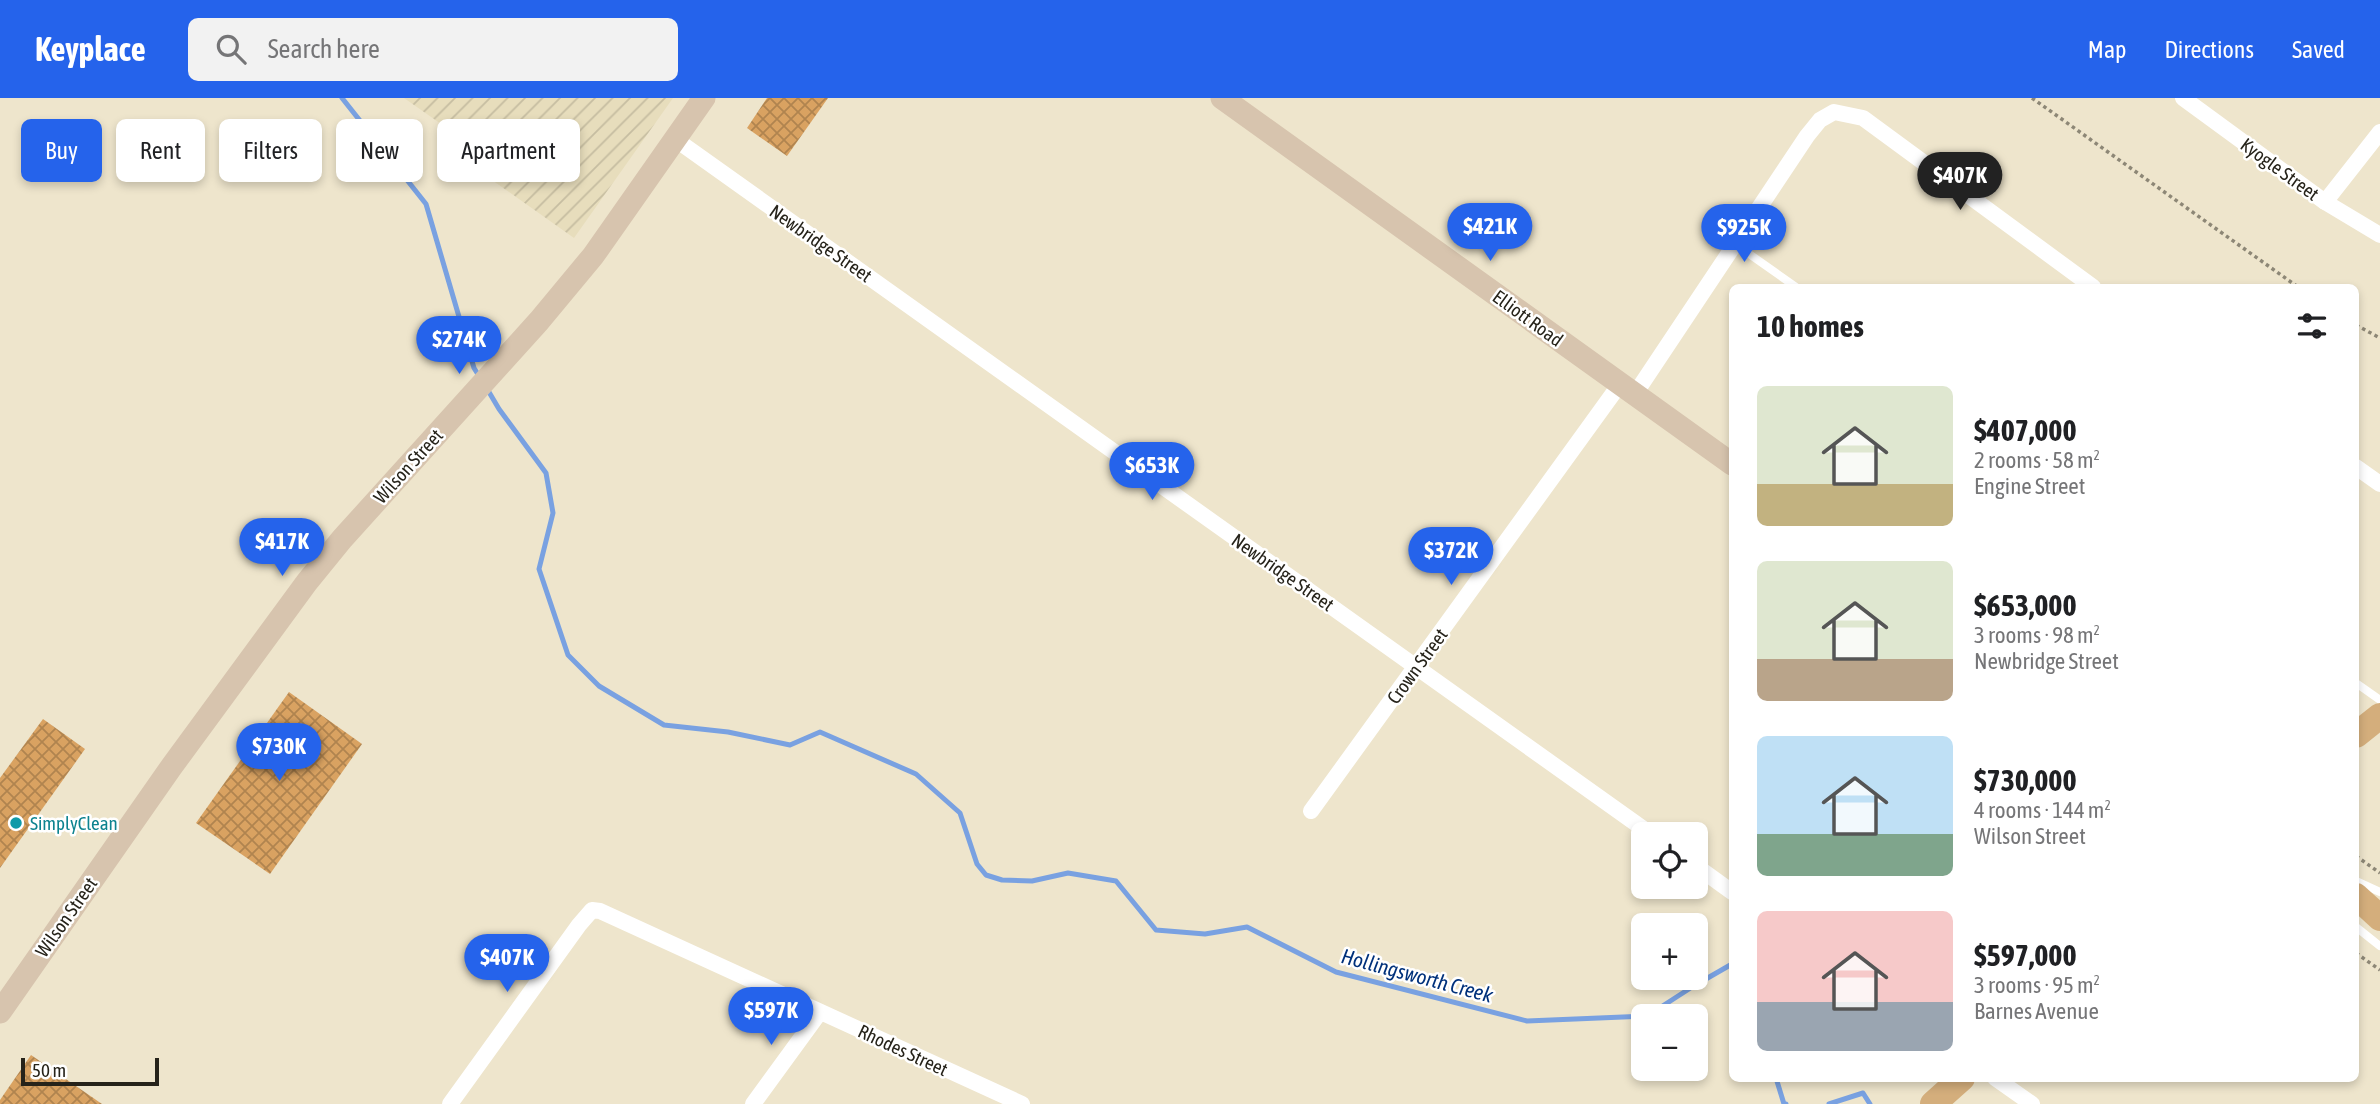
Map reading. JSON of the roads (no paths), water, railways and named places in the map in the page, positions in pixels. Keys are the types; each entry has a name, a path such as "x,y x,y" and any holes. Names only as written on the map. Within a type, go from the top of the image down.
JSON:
{"main road":[{"path":"2359,899 2380,919"},
{"path":"2359,908 2380,919"}],"street":[{"name":"Wilson Street","path":"0,1012 269,632 342,539 539,321 593,256 704,98"},
{"name":"Elliott Road","path":"1222,98 1729,462"},
{"name":"Kyogle Street","path":"2183,98 2325,202 2380,235"},
{"name":"Crown Street","path":"1311,811 1416,667 1735,244 1820,120 1834,112 1863,118 2089,284"},
{"path":"2325,202 2380,132"},
{"name":"Newbridge Street","path":"675,139 1633,822"},
{"path":"2359,469 2380,484"},
{"path":"1708,875 1729,890"},
{"name":"Rhodes Street","path":"450,1104 592,910 600,911 1022,1104"},
{"path":"753,1104 820,1012"},
{"path":"2002,1082 2032,1104"}],"lane":[{"path":"1735,244 1792,284"},
{"path":"2359,685 2380,700"},
{"path":"2359,882 2380,892"},
{"path":"2359,930 2380,946"}],"waterway":[{"name":"Hollingsworth Creek","path":"342,98 426,204 474,368 479,376"},
{"name":"Hollingsworth Creek","path":"486,387 546,473 553,513 539,569 568,655 599,686 664,725 728,732 790,745 820,732 916,774 960,813 977,864 986,875 1002,880 1032,881 1068,873 1116,881 1156,930 1205,934 1247,927 1336,972 1527,1021 1647,1016 1729,966"},
{"name":"Hollingsworth Creek","path":"1777,1082 1786,1104"},
{"name":"Hollingsworth Creek","path":"1829,1104 1863,1093 1870,1104"}],"place":[{"name":"SimplyClean","path":"16,823"}]}
